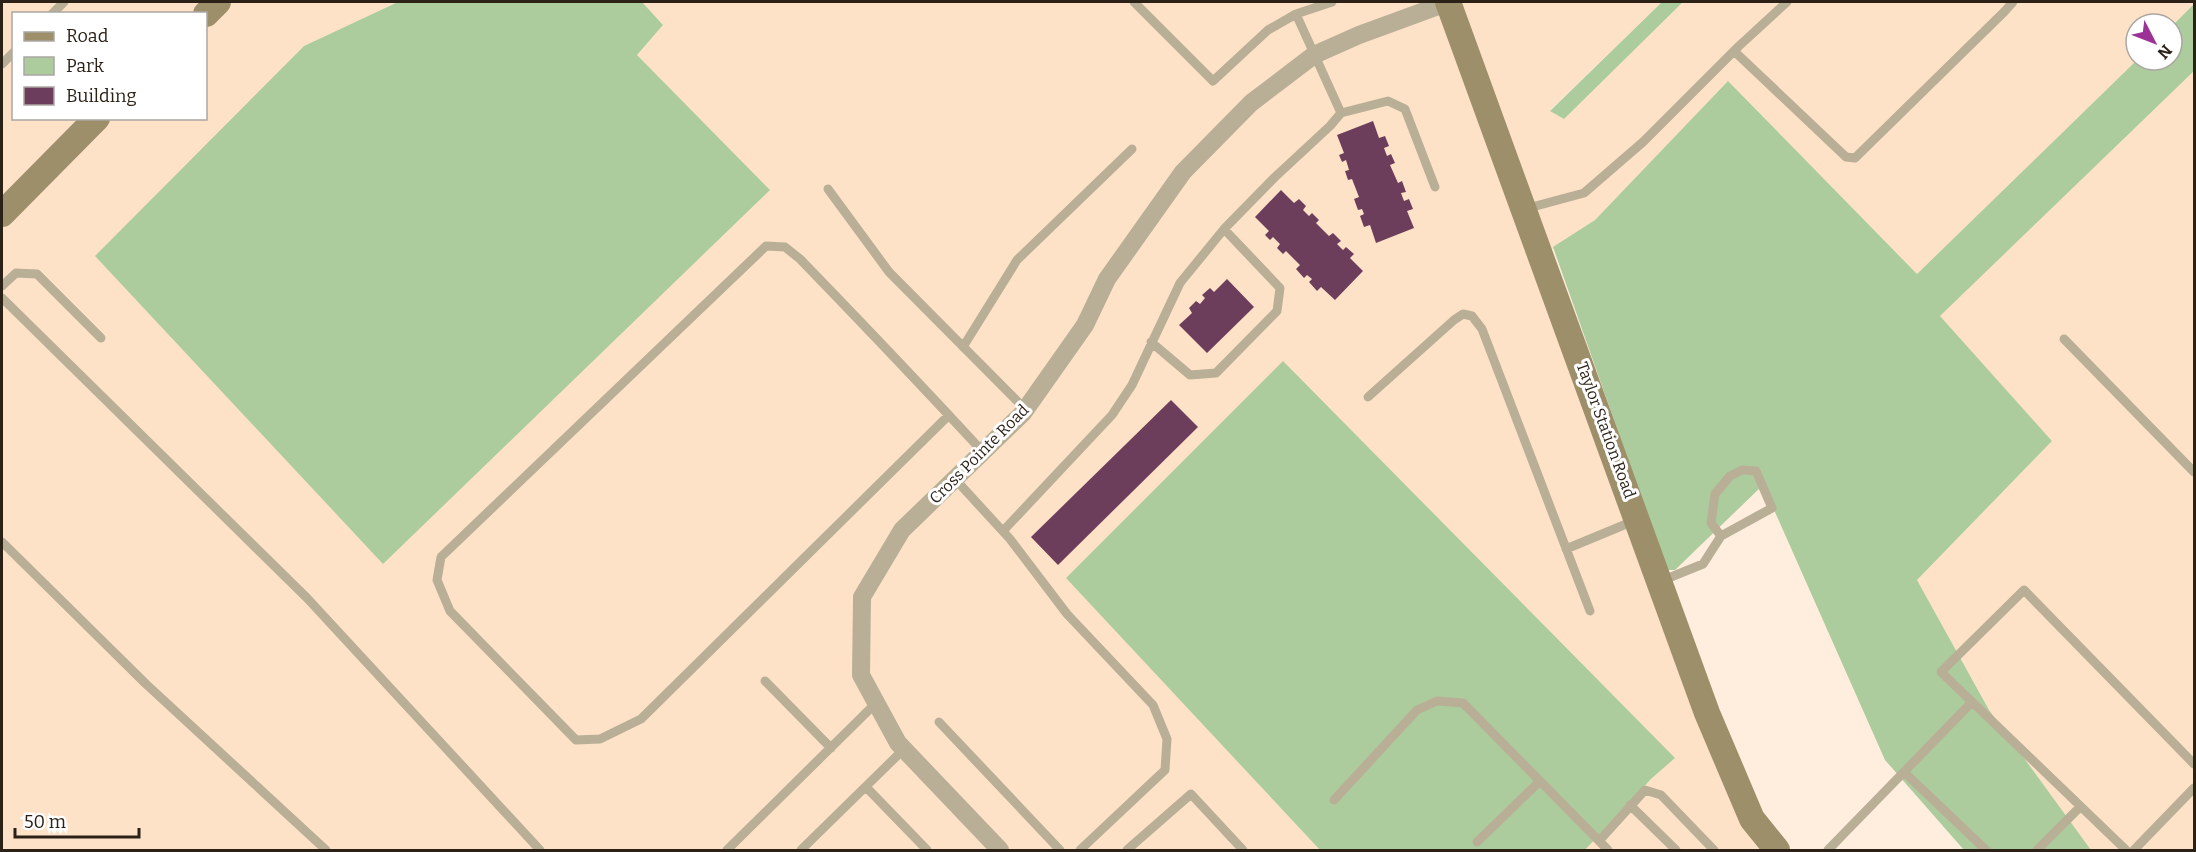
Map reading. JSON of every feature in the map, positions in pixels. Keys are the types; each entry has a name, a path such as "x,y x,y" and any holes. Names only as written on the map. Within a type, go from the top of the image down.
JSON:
{"main road":[{"path":"207,13 218,2"},
{"name":"Taylor Station Road","path":"1449,2 1707,712 1752,819 1777,850"},
{"path":"2,214 96,120"}],"street":[{"name":"Cross Pointe Road","path":"994,848 898,743 876,704 861,675 862,597 902,530 1025,409 1085,325 1107,279 1183,172 1251,104 1314,55 1359,35 1449,2"}],"lane":[{"path":"1134,2 1213,81 1268,30 1296,14 1332,2"},
{"path":"1525,209 1584,193 1643,142 1734,51 1787,2"},
{"path":"1734,51 1846,157 1856,158 2013,2"},
{"path":"1296,14 1341,113"},
{"path":"1003,531 1112,415 1132,386 1180,283 1224,229 1341,113 1388,101 1405,109 1435,188"},
{"path":"963,347 1017,260 1132,149"},
{"path":"828,189 889,272 1025,409"},
{"path":"1151,342 1190,375 1216,373 1277,311 1280,288 1224,229"},
{"path":"949,415 641,719 600,739 576,740 450,611 436,580 441,557 765,246 785,248 800,259 949,415 983,452"},
{"path":"2,286 16,273 37,274 101,338"},
{"path":"2,298 307,598 540,850"},
{"path":"1368,397 1454,320 1463,314 1472,316 1482,329 1590,611"},
{"path":"2064,339 2194,472"},
{"path":"1660,581 1703,564 1721,536 1772,508 1756,471 1742,470 1730,476 1715,494 1711,523 1721,536"},
{"path":"955,478 1003,531 1066,614 1153,705 1167,740 1165,770 1080,850"},
{"path":"1566,549 1638,520"},
{"path":"2,542 146,684 326,850"},
{"path":"2126,850 1941,672 2024,590 2194,764"},
{"path":"765,681 831,748"},
{"path":"1335,800 1417,710 1437,701 1463,703 1608,850"},
{"path":"1828,850 1972,702"},
{"path":"727,850 876,704"},
{"path":"939,722 1060,850"},
{"path":"801,850 904,749"},
{"path":"1904,772 1986,850"},
{"path":"1477,842 1540,781"},
{"path":"866,787 927,850"},
{"path":"2134,850 2194,788"},
{"path":"1599,841 1645,790 1661,795 1714,850"},
{"path":"1127,850 1191,794 1243,850"},
{"path":"1630,806 1676,850"},
{"path":"2037,850 2080,807"}],"shaded area":[{"path":"2,2 398,2 304,46 637,55 663,25 642,2 1662,2 1550,110 1564,119 1683,2 2194,2 2184,14 2184,12 2124,12 2125,72 1917,274 1728,81 1595,220 1535,261 1764,850 1585,850 1651,779 1675,758 1067,578 1320,850 2,850"},
{"path":"2194,71 2194,850 2091,850 1989,710 1917,580 2052,441 1939,316"}],"green space":[{"path":"398,2 642,2 663,25 637,55 770,190 383,564 95,256 304,46"},
{"path":"1662,2 1683,2 1564,119 1550,111"},
{"path":"2194,4 2194,71 1940,316 2052,441 1917,580 1989,710 2091,850 1964,850 1885,760 1763,485 1675,570 1667,570 1553,247 1595,220 1728,81 1917,274 2125,72 2184,72 2184,14"},
{"path":"1283,361 1675,758 1651,779 1585,850 1320,850 1066,578"}],"building":[{"path":"1373,121 1379,138 1385,136 1389,146 1384,148 1387,156 1391,154 1395,163 1390,165 1398,183 1402,181 1406,192 1401,193 1404,201 1409,199 1413,209 1407,211 1414,228 1376,243 1370,225 1364,227 1360,216 1364,214 1362,209 1358,210 1354,199 1359,197 1352,179 1348,180 1345,171 1349,170 1346,160 1342,162 1339,155 1344,153 1337,135"},
{"path":"1281,190 1294,203 1299,199 1306,206 1303,210 1309,216 1312,213 1319,220 1316,223 1329,236 1333,233 1341,241 1337,244 1343,250 1346,247 1354,254 1350,258 1363,271 1335,300 1321,287 1317,291 1309,282 1312,279 1307,275 1304,278 1296,269 1300,265 1286,251 1283,254 1277,248 1280,244 1273,237 1270,240 1265,235 1269,231 1255,217"},
{"path":"1227,279 1254,307 1207,353 1179,325 1192,313 1189,308 1196,301 1200,304 1205,298 1202,295 1210,288 1214,292"},
{"path":"1171,400 1198,427 1058,565 1031,537"}]}
